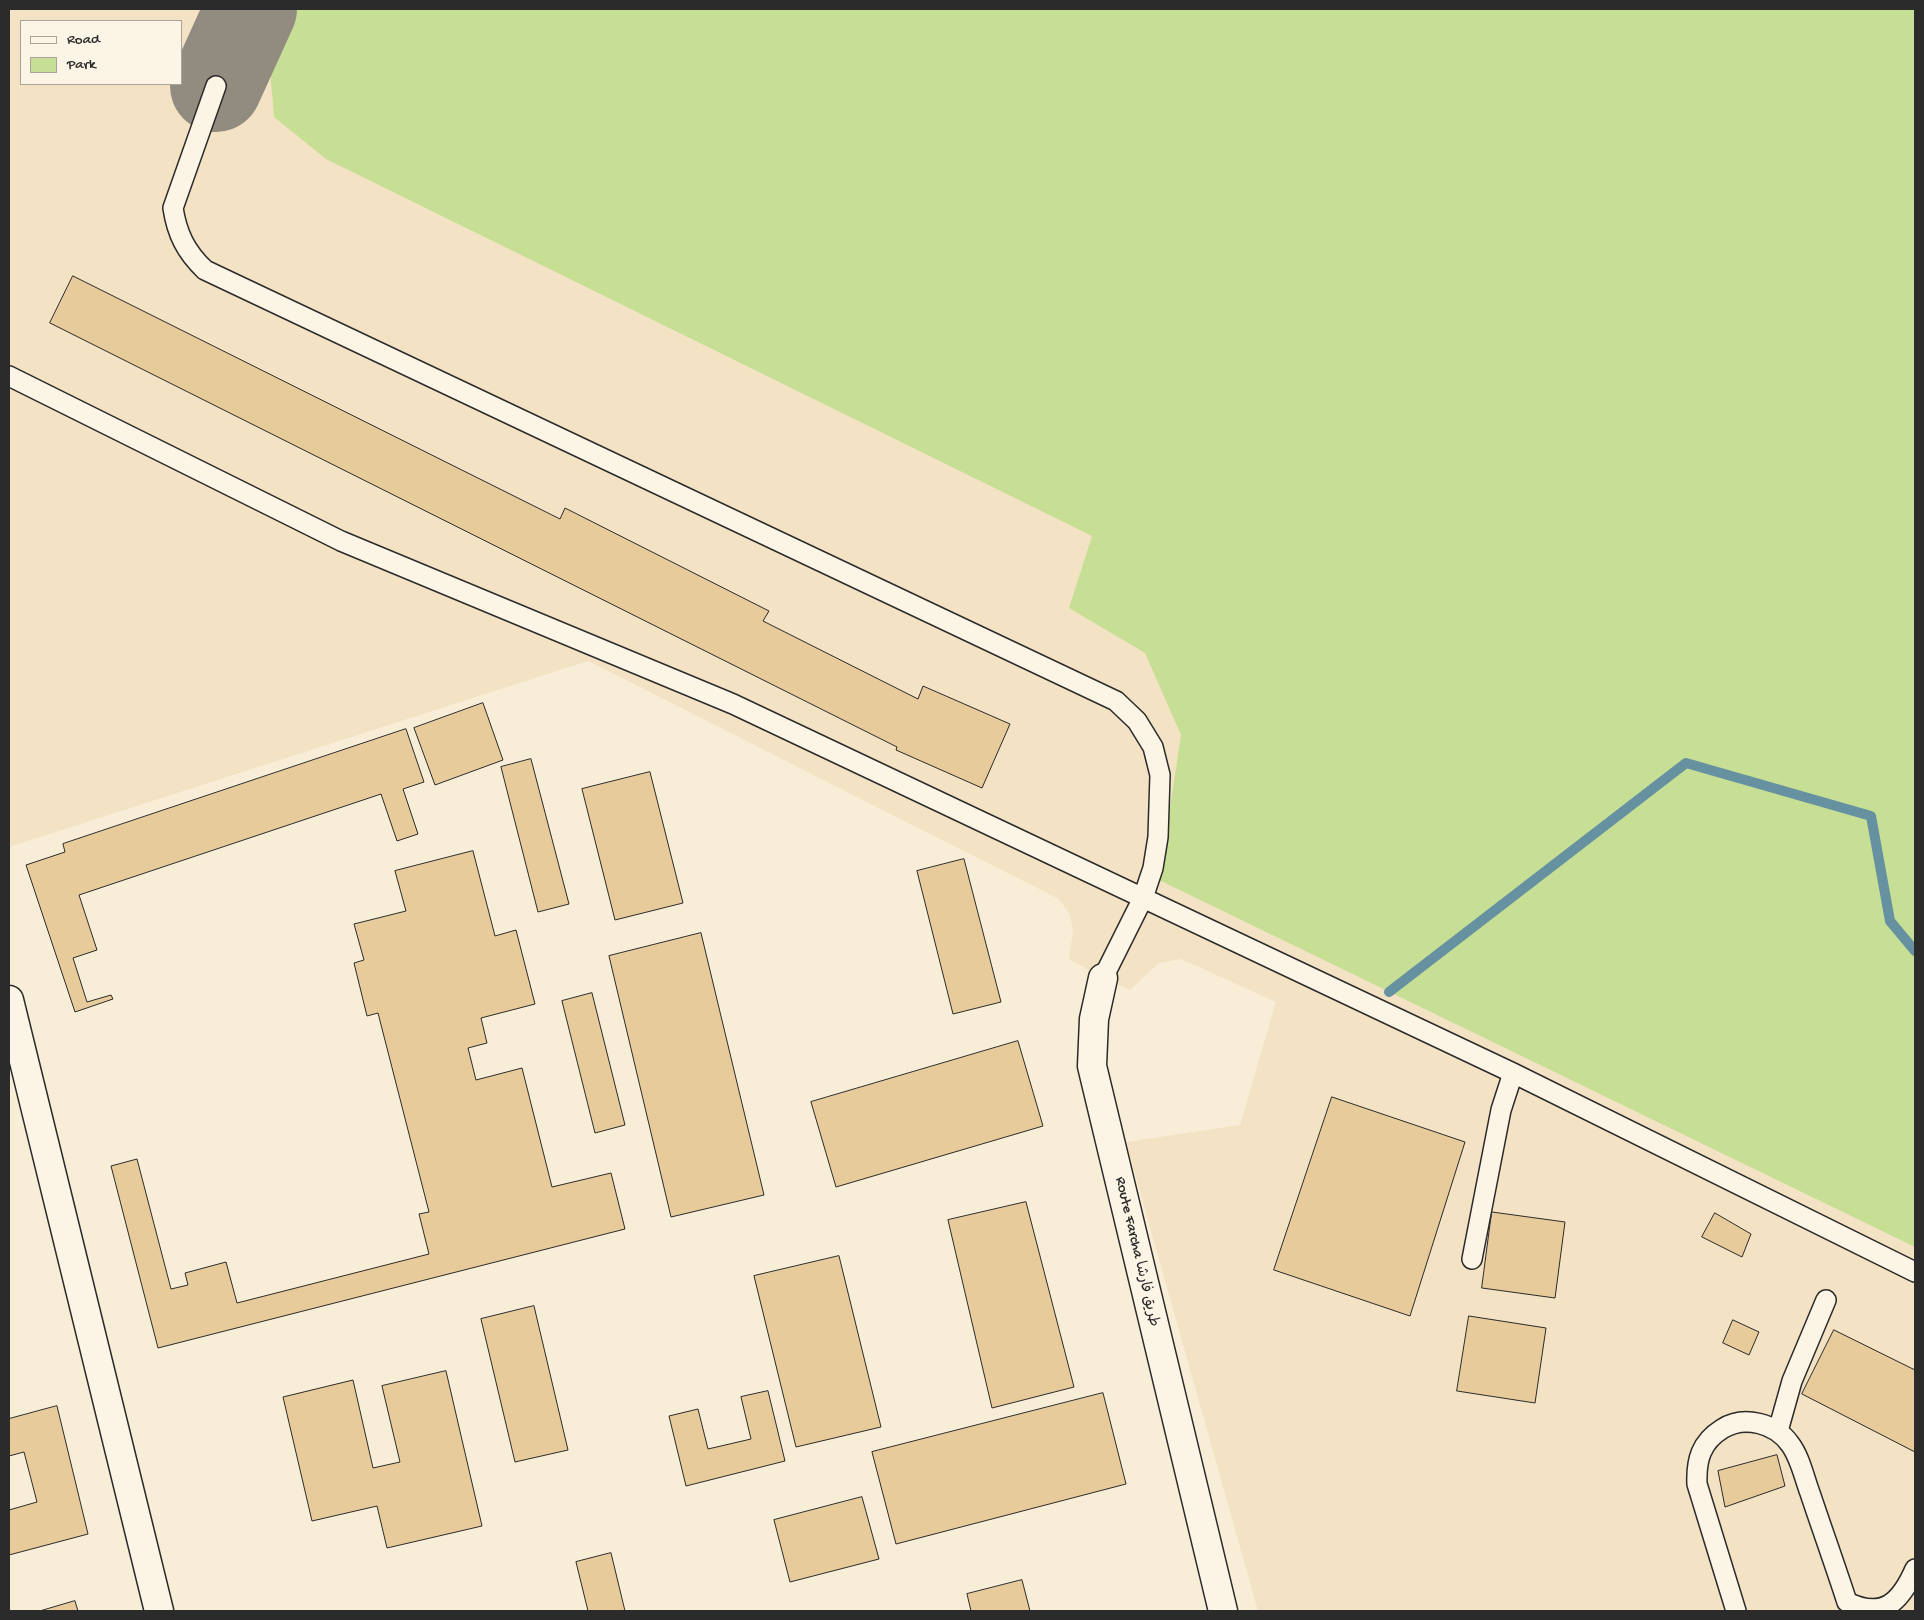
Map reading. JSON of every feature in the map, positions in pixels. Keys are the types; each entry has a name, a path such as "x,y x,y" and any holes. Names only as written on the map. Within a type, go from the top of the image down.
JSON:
{"street":[{"name":"Route Farcha طريق فارشا","path":"1103,978 1094,1019 1092,1066 1223,1611"},
{"path":"9,1000 159,1611"}],"lane":[{"name":"Route Farcha طريق فارشا","path":"216,86 173,208 175,221 185,247 205,270 1116,701 1138,721 1153,746 1160,775 1158,837 1153,868 1143,898 1103,978"},
{"path":"9,376 341,541 733,704 1513,1073 1915,1272"},
{"path":"1472,1259 1501,1110 1513,1073"},
{"path":"1778,1431 1792,1381 1826,1300"},
{"path":"1736,1611 1697,1484 1696,1466 1702,1449 1712,1435 1728,1426 1745,1421 1762,1424 1778,1431 1790,1444 1798,1460 1847,1602 1858,1608 1871,1610 1894,1603 1902,1595 1915,1569"}],"shaded area":[{"path":"9,9 1915,9 1915,1611 1258,1611 1126,1142 1240,1125 1276,1002 1181,959 1159,963 1130,990 1103,978 1069,959 1073,931 1070,915 1059,899 588,661 9,847"}],"green space":[{"path":"283,9 1915,9 1915,1247 1159,880 1181,735 1145,653 1069,608 1092,536 326,159 274,117 268,47"}],"building":[{"path":"73,276 560,519 565,508 769,611 763,621 918,699 923,686 1010,724 982,788 896,750 897,747 50,323"},
{"path":"483,703 503,760 435,785 414,728"},
{"path":"406,729 424,782 403,789 418,834 397,841 381,794 79,895 97,950 73,958 87,1002 111,995 113,999 75,1012 26,865 65,852 63,844"},
{"path":"531,759 569,904 538,912 501,767"},
{"path":"650,772 683,903 615,920 582,789"},
{"path":"473,851 495,936 516,930 535,1004 481,1018 487,1043 468,1048 476,1080 522,1068 552,1187 611,1173 625,1229 158,1348 111,1166 137,1159 171,1289 188,1285 185,1273 226,1262 237,1303 429,1254 419,1214 429,1212 378,1013 367,1016 354,963 364,960 354,924 406,911 395,871"},
{"path":"964,859 1001,1002 953,1014 917,871"},
{"path":"701,933 764,1195 671,1217 609,956"},
{"path":"592,993 625,1125 595,1133 562,1001"},
{"path":"1018,1041 1043,1126 836,1187 811,1102"},
{"path":"1332,1097 1465,1142 1410,1316 1274,1270"},
{"path":"1026,1202 1074,1387 992,1408 948,1220"},
{"path":"1492,1212 1565,1222 1555,1298 1482,1288"},
{"path":"1715,1213 1751,1234 1742,1257 1702,1237"},
{"path":"839,1256 881,1427 796,1447 754,1276"},
{"path":"534,1306 568,1450 515,1462 481,1319"},
{"path":"1469,1316 1546,1328 1535,1403 1457,1391"},
{"path":"1733,1320 1759,1332 1749,1355 1723,1343"},
{"path":"1834,1330 1915,1370 1915,1452 1802,1394"},
{"path":"446,1371 482,1526 387,1548 377,1506 312,1521 283,1397 353,1380 373,1468 400,1462 382,1386"},
{"path":"768,1391 785,1461 686,1486 669,1416 698,1409 708,1449 751,1439 741,1397"},
{"path":"1103,1393 1126,1484 896,1544 872,1452"},
{"path":"57,1406 88,1534 9,1555 9,1510 37,1502 24,1452 9,1456 9,1419"},
{"path":"1777,1455 1785,1486 1725,1507 1718,1471"},
{"path":"862,1497 879,1559 790,1582 774,1520"},
{"path":"611,1553 625,1611 588,1611 576,1562"},
{"path":"1022,1580 1030,1611 971,1611 967,1594"},
{"path":"75,1601 78,1611 40,1611"}],"waterway":[{"path":"1389,992 1686,763 1871,816 1890,921 1915,951"}],"taxiway":[{"path":"216,86 251,9"}]}
